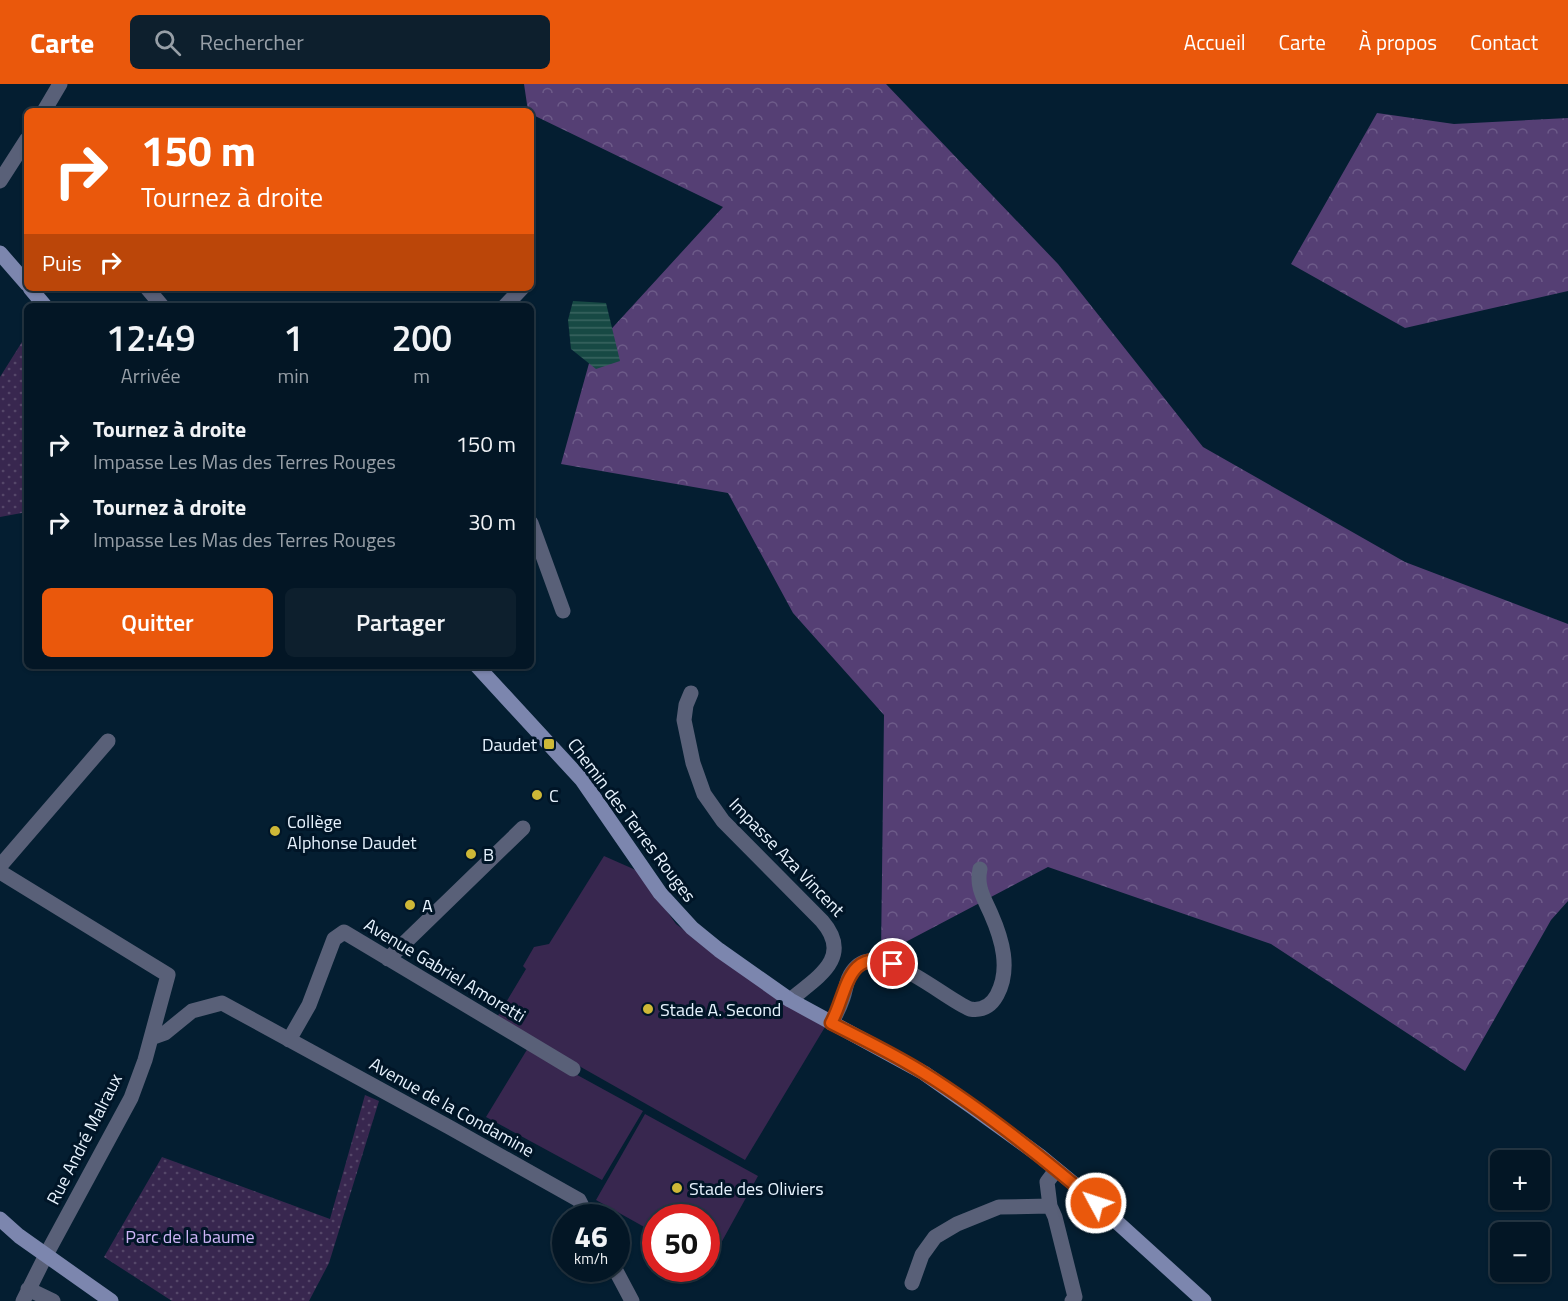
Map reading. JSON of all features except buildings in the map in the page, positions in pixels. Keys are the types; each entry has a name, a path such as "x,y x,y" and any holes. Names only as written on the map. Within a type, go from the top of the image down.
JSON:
{"main road":[{"path":"0,253 24,281"},
{"path":"32,291 42,303"},
{"name":"Chemin des Terres Rouges","path":"480,669 582,780 642,868 675,911 719,950 790,1000 924,1073 1008,1132 1108,1212 1204,1301"},
{"path":"0,1219 19,1236 111,1301"}],"street":[{"path":"46,108 60,84"},
{"path":"0,181 24,144"},
{"path":"150,291 160,303"},
{"path":"508,303 519,291"},
{"path":"534,531 563,611"},
{"name":"Impasse Aza Vincent","path":"691,693 686,705 684,720 693,763 704,794 723,821 834,936 833,957 826,970 790,1000"},
{"path":"0,866 108,741"},
{"path":"388,959 523,828"},
{"path":"831,1023 840,1005 850,974 861,964 872,960 881,960 899,966 970,1009 985,1008 994,1001 1004,976 1005,964 996,925 980,889 978,878 980,869"},
{"name":"Rue André Malraux","path":"0,872 168,975 145,1060 127,1105 45,1255 26,1295"},
{"name":"Avenue Gabriel Amoretti","path":"289,1040 309,1005 334,939 344,932 573,1069"},
{"path":"151,1038 165,1033 192,1011 222,1003 289,1040"},
{"name":"Avenue de la Condamine","path":"289,1040 449,1126 579,1200 581,1204"},
{"path":"1056,1170 1047,1182 1050,1206 1055,1217 1076,1300"},
{"path":"912,1283 922,1255 935,1238 957,1224 999,1207 1050,1206"},
{"path":"622,1282 632,1301"},
{"path":"26,1295 52,1301"}],"green space":[{"path":"524,84 886,84 1058,264 1203,447 1405,562 1568,624 1568,901 1551,920 1465,1071 1271,944 1048,867 881,955 884,715 793,613 728,493 561,464 593,349 723,207 534,115 534,108 528,108"},
{"path":"1377,113 1454,124 1568,118 1568,291 1405,328 1291,264"},
{"path":"24,339 24,513 0,517 0,377"},
{"name":"Stade A. Second","path":"604,856 638,871 676,924 772,996 825,1027 745,1160 496,1019 526,969 523,966 534,947 549,944"},
{"path":"528,1048 643,1111 602,1180 486,1117"},
{"name":"Parc de la baume","path":"365,1095 379,1101 329,1263 309,1301 172,1301 104,1257 162,1157 330,1219"},
{"name":"Stade des Oliviers","path":"645,1114 758,1176 720,1245 720,1204 642,1204 642,1226 630,1219 630,1204 603,1204 596,1200"}],"shaded area":[{"path":"573,301 606,303 620,361 596,369 571,349 568,320"}],"place":[{"name":"Daudet","path":"549,744"},
{"name":"C","path":"537,795"},
{"name":"Collège Alphonse Daudet","path":"275,831"},
{"name":"B","path":"471,854"},
{"name":"A","path":"410,905"},
{"name":"Stade A. Second","path":"648,1009"},
{"name":"Stade des Oliviers","path":"677,1188"}],"route":[{"path":"893,964 872,960 856,966 850,974 843,998 831,1023 884,1050 936,1081 1040,1156 1096,1203"}]}
